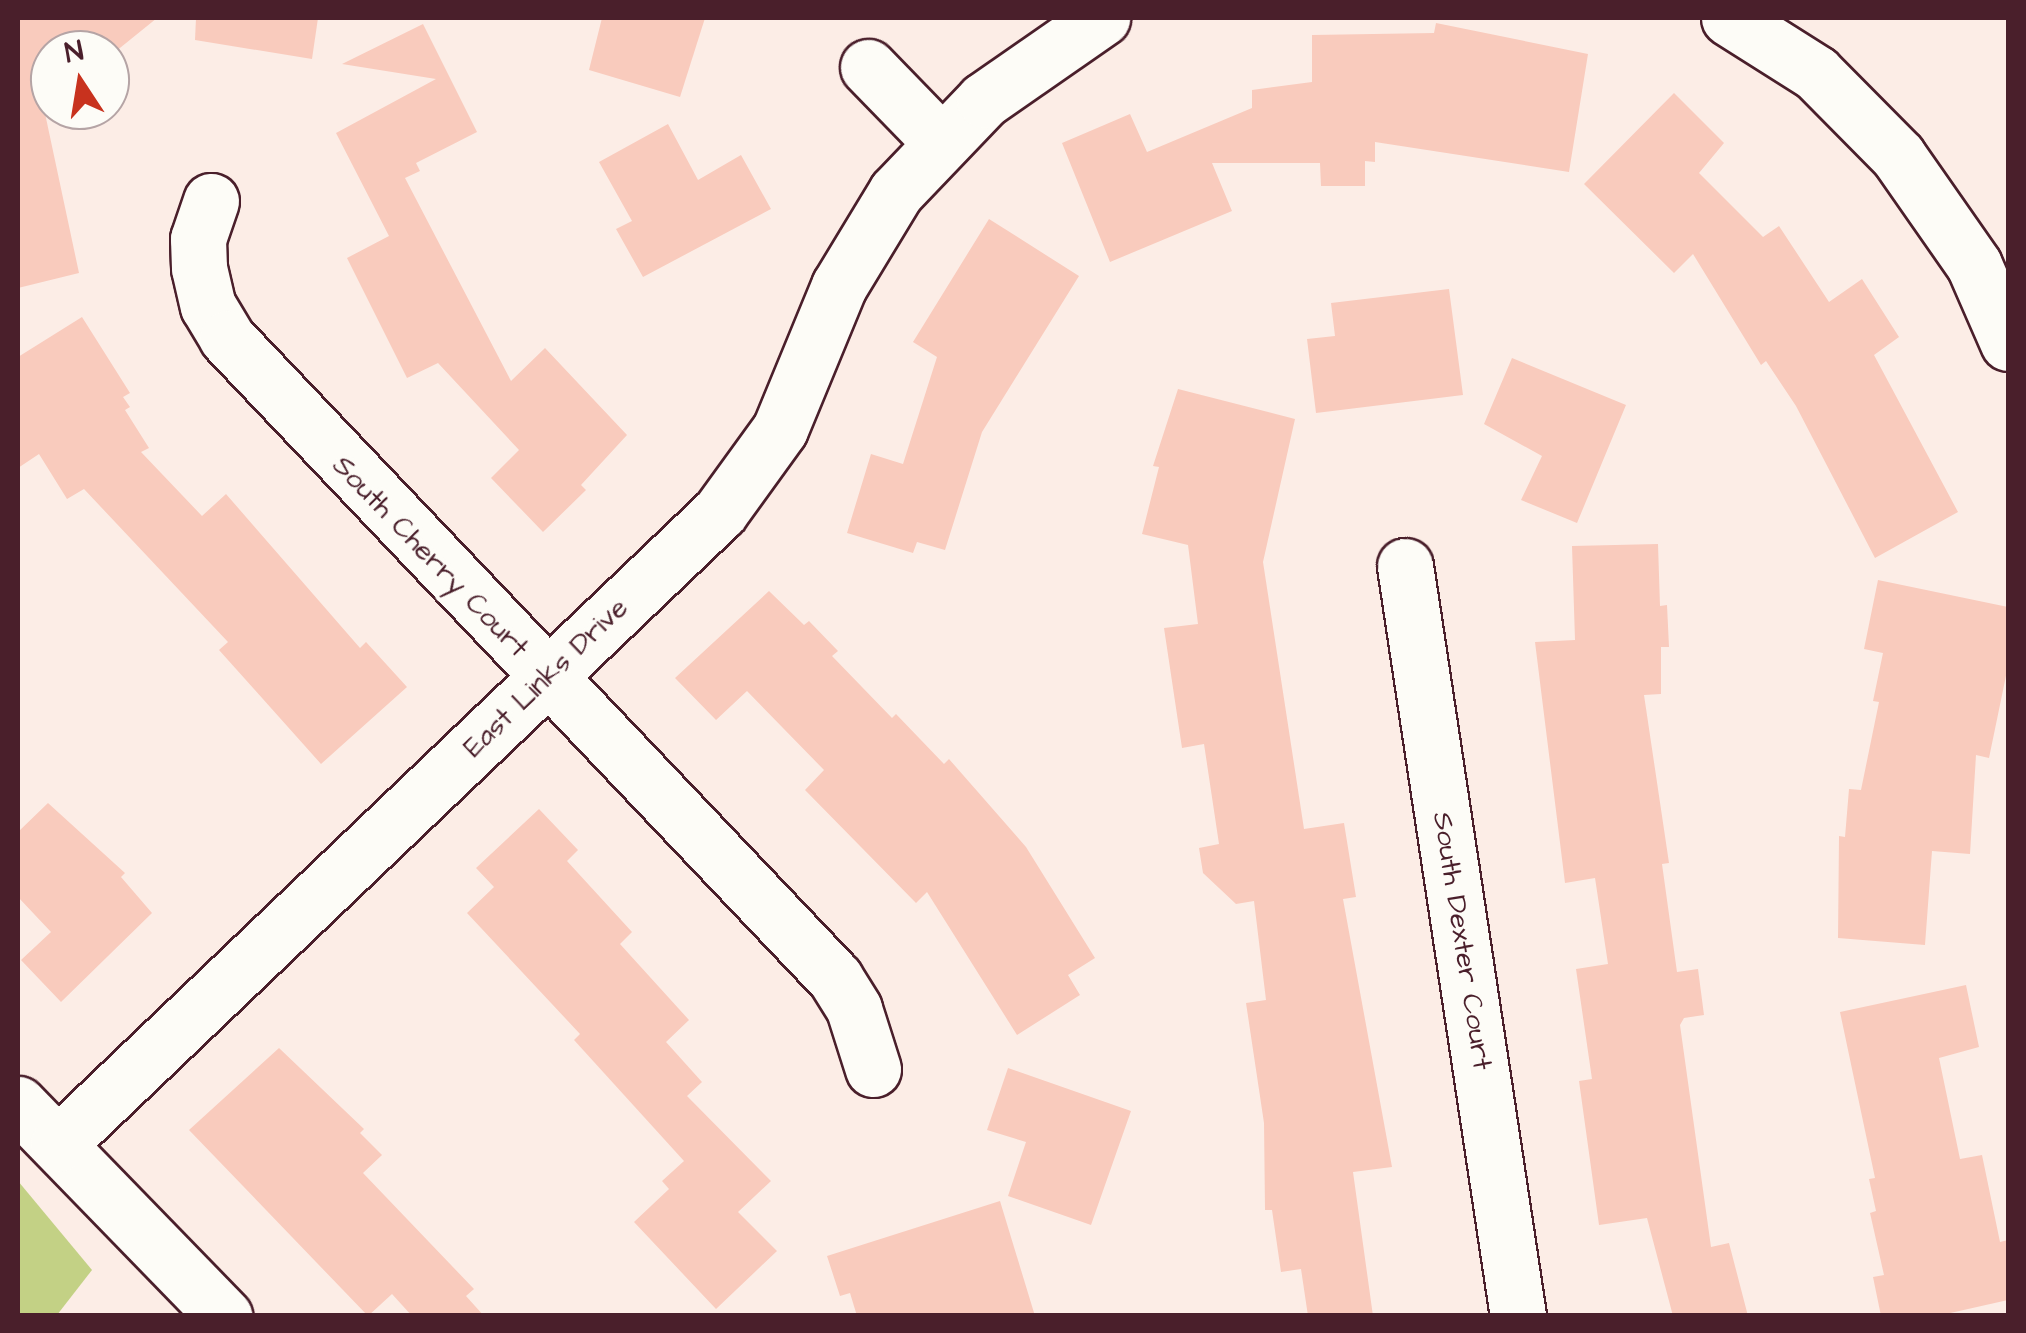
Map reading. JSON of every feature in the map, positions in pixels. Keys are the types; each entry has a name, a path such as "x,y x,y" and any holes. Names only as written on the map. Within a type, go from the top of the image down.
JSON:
{"street":[{"name":"East Links Drive","path":"58,1144 546,678 754,471 780,429 862,240 940,141 1031,62 1102,18"},
{"path":"1729,18 1816,73 1898,156 1974,265 2008,343"},
{"path":"868,67 940,141"},
{"name":"South Cherry Court","path":"211,201 198,238 199,268 208,306 227,338 834,978 854,1009 873,1069"},
{"name":"South Dexter Court","path":"1405,566 1518,1316"},
{"path":"18,1104 224,1316"}],"green space":[{"path":"18,1181 92,1270 57,1315 18,1315"}],"building":[{"path":"18,18 157,18 130,40 130,30 30,30 30,130 49,130 79,273 18,288"},
{"path":"196,18 318,18 312,59 195,40"},
{"path":"602,18 705,18 680,97 589,70"},
{"path":"1436,23 1588,54 1569,172 1375,142 1375,162 1365,161 1365,186 1321,186 1320,163 1212,163 1232,211 1110,262 1062,143 1130,114 1147,152 1252,108 1252,90 1312,82 1312,35 1434,33"},
{"path":"423,24 477,132 416,163 420,171 405,178 511,381 545,348 627,435 581,485 586,490 543,532 491,478 519,450 438,363 407,378 347,258 389,236 336,133 436,79 342,64"},
{"path":"1674,93 1724,143 1699,173 1763,237 1779,226 1829,302 1862,279 1899,337 1874,355 1958,512 1875,558 1796,406 1766,361 1761,365 1693,254 1674,273 1584,184"},
{"path":"668,124 698,180 741,155 771,209 643,277 616,229 632,221 599,162"},
{"path":"989,219 1079,276 982,432 945,550 917,542 913,553 847,533 871,454 903,464 937,357 913,342"},
{"path":"1449,289 1463,395 1316,413 1307,339 1335,336 1331,303"},
{"path":"82,317 130,393 123,397 130,407 125,410 149,448 141,452 202,516 226,494 360,648 366,642 407,687 321,764 219,650 228,642 84,489 67,499 39,454 18,468 18,357"},
{"path":"1512,358 1626,405 1577,523 1521,500 1542,456 1484,424"},
{"path":"1178,389 1295,419 1263,562 1304,829 1344,823 1356,897 1343,899 1392,1167 1353,1172 1373,1316 1308,1316 1301,1269 1281,1272 1272,1210 1265,1210 1264,1123 1246,1003 1266,1000 1254,901 1236,904 1203,873 1199,848 1219,844 1204,744 1182,748 1164,628 1198,624 1188,545 1142,534 1159,467 1153,466"},
{"path":"1658,544 1660,606 1667,605 1669,647 1661,647 1661,694 1644,695 1669,863 1662,864 1677,972 1698,969 1704,1015 1684,1018 1680,1025 1711,1247 1729,1243 1748,1316 1673,1316 1647,1218 1599,1225 1579,1081 1592,1079 1576,969 1608,964 1595,878 1565,883 1535,642 1575,640 1572,546"},
{"path":"1878,580 2008,607 2008,666 1989,758 1976,755 1970,854 1932,851 1925,945 1838,938 1839,836 1845,837 1849,789 1861,790 1879,702 1873,701 1883,653 1864,649"},
{"path":"769,591 804,625 809,621 838,651 832,656 892,718 896,714 944,764 949,759 1026,847 1095,958 1068,975 1080,995 1017,1035 927,892 916,903 805,790 824,770 747,691 716,720 675,678"},
{"path":"48,803 125,873 121,877 152,913 61,1002 21,960 51,932 18,897 18,832"},
{"path":"539,809 578,850 567,861 632,932 620,944 689,1020 666,1042 702,1082 687,1096 771,1181 738,1212 777,1251 716,1309 634,1222 669,1189 662,1181 684,1161 574,1040 580,1034 467,913 494,887 476,868"},
{"path":"1966,985 1979,1047 1939,1058 1960,1159 1982,1155 2000,1242 2008,1240 2008,1300 1937,1316 1881,1316 1873,1277 1884,1275 1870,1213 1876,1211 1869,1179 1875,1178 1840,1012"},
{"path":"279,1048 364,1129 360,1133 382,1155 363,1173 474,1289 466,1296 484,1316 412,1316 392,1294 368,1316 189,1130"},
{"path":"1008,1068 1131,1111 1091,1225 1008,1196 1026,1142 987,1130"},
{"path":"1000,1201 1035,1316 857,1316 850,1293 840,1296 827,1256"}]}
